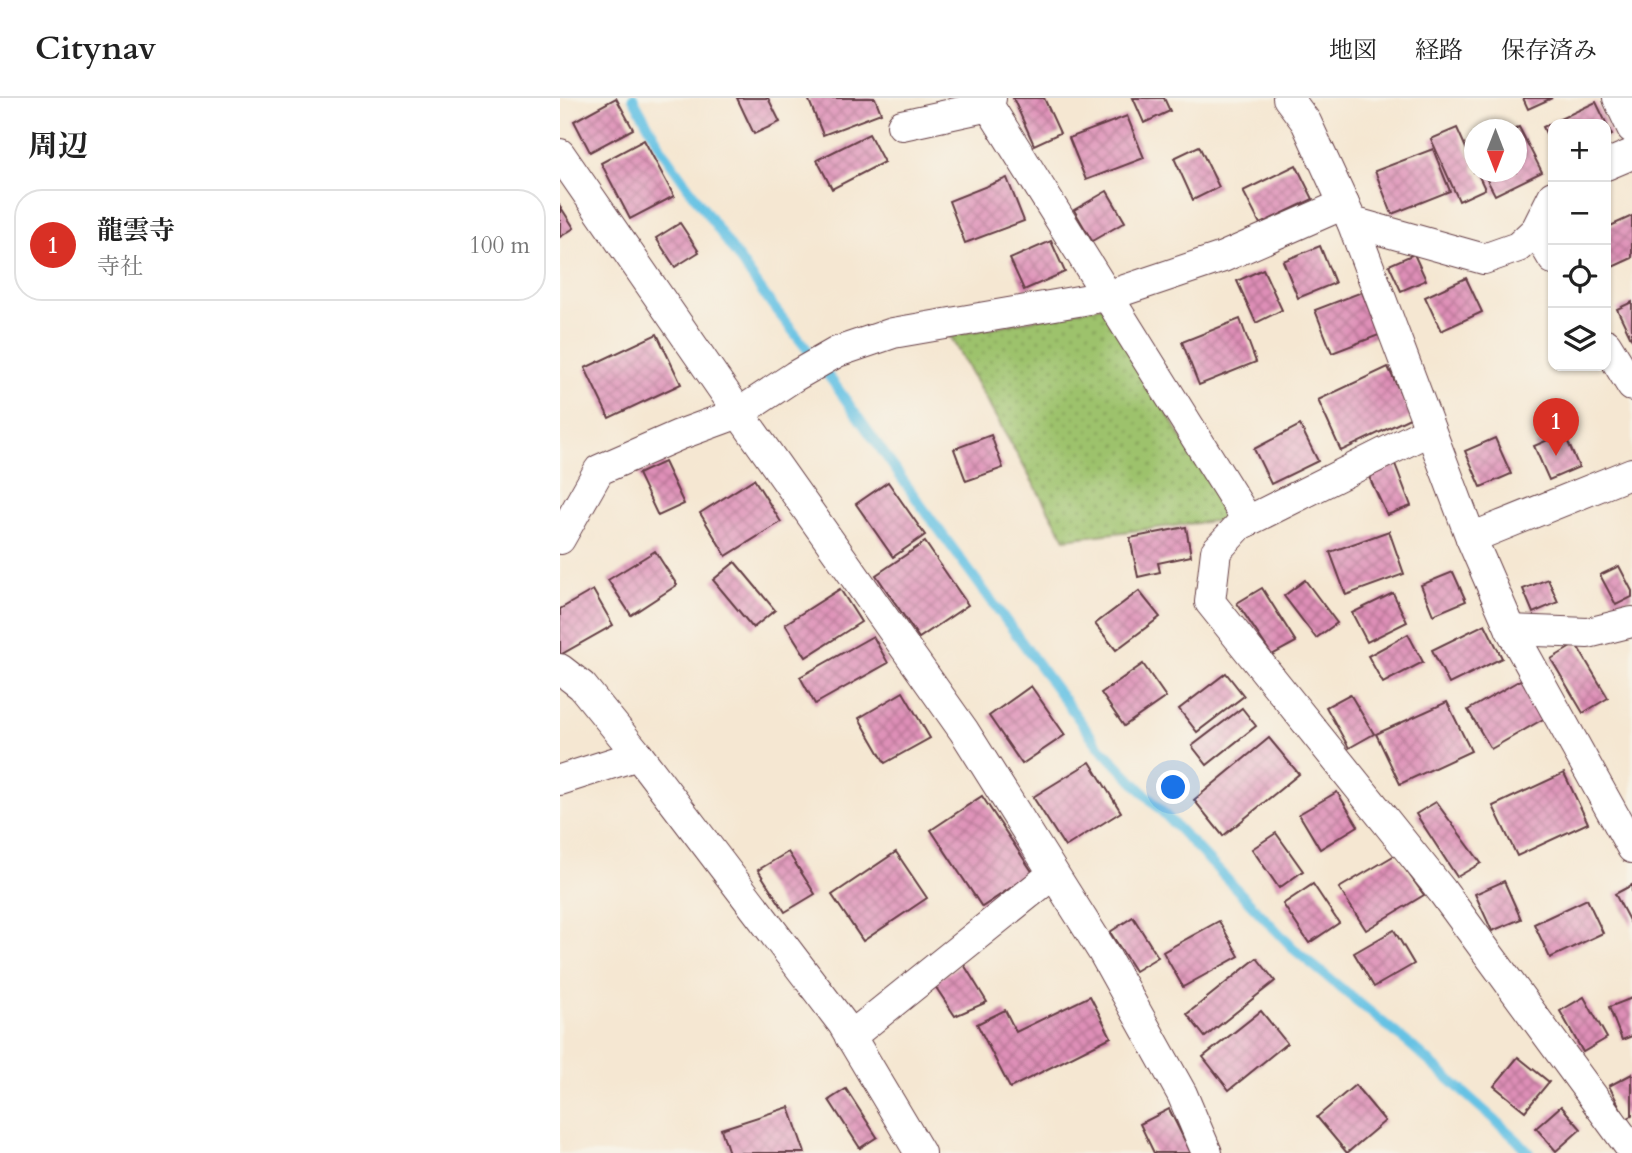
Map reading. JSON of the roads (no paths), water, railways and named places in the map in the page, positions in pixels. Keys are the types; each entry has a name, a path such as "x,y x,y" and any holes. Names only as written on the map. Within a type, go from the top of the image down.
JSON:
{"street":[{"path":"1288,98 1306,122 1348,213 1471,538 1511,630 1630,839"},
{"path":"1618,98 1632,128"},
{"path":"902,125 990,102 1248,521"},
{"path":"560,154 964,731 1103,953 1182,1094 1208,1153"},
{"path":"1611,163 1632,154"},
{"path":"560,539 599,470 679,435 739,413 795,376 838,352 893,333 1107,296 1348,213 1484,258 1518,247 1536,230 1548,206"},
{"path":"1536,230 1548,250"},
{"path":"1611,352 1632,386"},
{"path":"1430,430 1240,525 1216,551 1210,602 1442,891 1632,1150"},
{"path":"1471,538 1632,473"},
{"path":"1511,630 1588,633 1632,622"},
{"path":"560,669 582,686 638,755 850,1037 920,1153"},
{"path":"560,780 638,755"},
{"path":"850,1037 1054,874"}],"waterway":[{"path":"633,98 664,153 769,301 833,382 1097,744 1297,952 1413,1047 1529,1153"}],"place":[{"name":"龍雲寺","path":"1556,456"}]}
